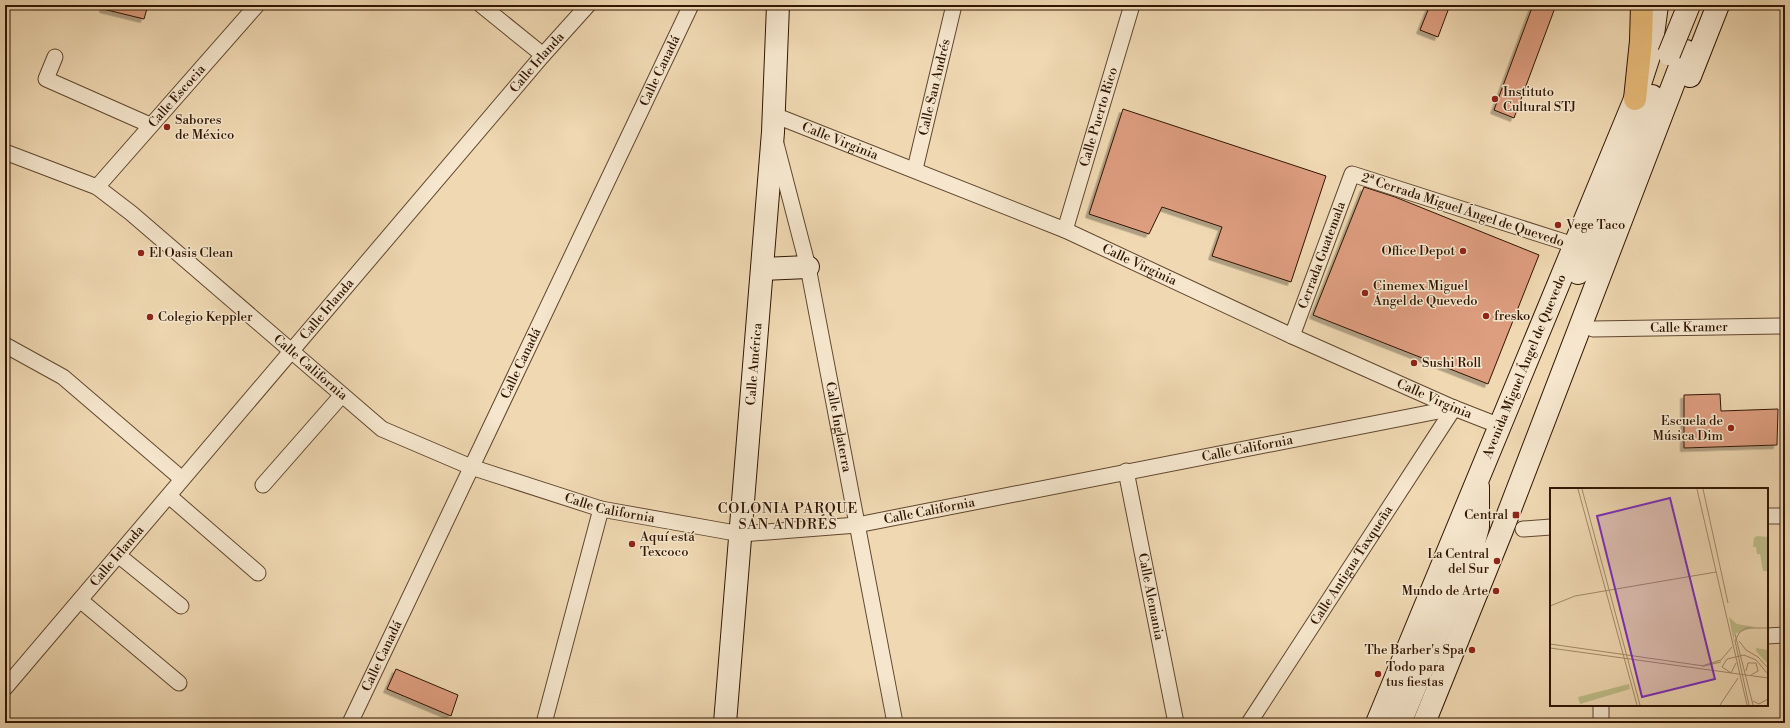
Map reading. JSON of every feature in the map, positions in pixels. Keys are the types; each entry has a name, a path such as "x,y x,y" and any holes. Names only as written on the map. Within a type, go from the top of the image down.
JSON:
{"highway":[{"path":"1635,99 1640,57 1642,5"}],"main road":[{"name":"Calle América","path":"724,723 741,534 774,124 778,5"},
{"name":"Avenida Miguel Ángel de Quevedo","path":"1541,425 1559,404 1593,329 1676,51 1657,5"},
{"path":"1518,380 1558,313 1603,220 1676,51 1689,5"},
{"name":"Avenida Miguel Ángel de Quevedo","path":"1424,723 1502,530 1676,51 1705,5"},
{"name":"Avenida Miguel Ángel de Quevedo","path":"1377,723 1635,99 1718,5"},
{"path":"762,268 808,267"},
{"path":"1400,723 1473,546 1478,520 1478,478"}],"street":[{"name":"Calle Escocia","path":"97,187 257,5"},
{"path":"481,5 543,55"},
{"name":"Calle Irlanda","path":"5,688 543,55 588,5"},
{"name":"Calle Canadá","path":"350,723 691,5"},
{"name":"Calle San Andrés","path":"915,169 954,5"},
{"name":"Calle Puerto Rico","path":"1065,230 1132,5"},
{"path":"55,56 46,79 150,125"},
{"name":"Calle Virginia","path":"774,124 915,169 1065,230 1292,336 1454,408 1500,426"},
{"name":"Calle Inglaterra","path":"774,124 808,267 895,723"},
{"name":"Calle California","path":"5,152 97,187 130,213 382,429 471,467 601,509 741,534 857,525 1126,471 1454,408"},
{"name":"2ª Cerrada Miguel Ángel de Quevedo","path":"1352,174 1574,246"},
{"name":"Cerrada Guatemala","path":"1292,336 1352,174"},
{"name":"Calle Kramer","path":"1593,329 1785,326"},
{"path":"5,345 63,377 182,480"},
{"path":"263,485 342,395"},
{"name":"Calle Antigua Taxqueña","path":"1249,723 1454,408"},
{"name":"Calle Alemania","path":"1126,471 1176,723"},
{"path":"169,496 258,573"},
{"path":"544,723 601,509"},
{"path":"1768,516 1785,516"},
{"path":"1523,529 1550,527"},
{"path":"118,555 181,606"},
{"path":"80,600 178,683"},
{"path":"1768,636 1785,635"}],"building":[{"path":"104,5 148,5 144,19 103,9"},
{"path":"1430,5 1450,5 1438,37 1420,30"},
{"path":"1533,5 1556,5 1514,118 1494,110"},
{"path":"1123,109 1326,176 1291,282 1212,256 1222,227 1162,207 1149,234 1089,214"},
{"path":"1364,187 1395,197 1539,255 1488,384 1313,315"},
{"name":"Escuela de Música Dim","path":"1720,394 1721,411 1778,409 1777,445 1684,448 1684,395"},
{"path":"396,669 458,695 451,716 387,689"}],"place":[{"name":"Instituto Cultural STJ","path":"1495,99"},
{"name":"Sabores de México","path":"167,127"},
{"name":"Vege Taco","path":"1558,225"},
{"name":"Office Depot","path":"1463,251"},
{"name":"El Oasis Clean","path":"141,253"},
{"name":"Cinemex Miguel Ángel de Quevedo","path":"1365,293"},
{"name":"fresko","path":"1486,316"},
{"name":"Colegio Keppler","path":"150,317"},
{"name":"Sushi Roll","path":"1414,363"},
{"name":"Escuela de Música Dim","path":"1731,428"},
{"name":"Central","path":"1516,515"},
{"name":"Aquí está Texcoco","path":"632,544"},
{"name":"La Central del Sur","path":"1497,561"},
{"name":"Mundo de Arte","path":"1496,591"},
{"name":"The Barber's Spa","path":"1472,650"},
{"name":"Todo para tus fiestas","path":"1378,674"}],"district":[{"name":"COLONIA PARQUE SAN ANDRÉS","path":"788,518"}]}
